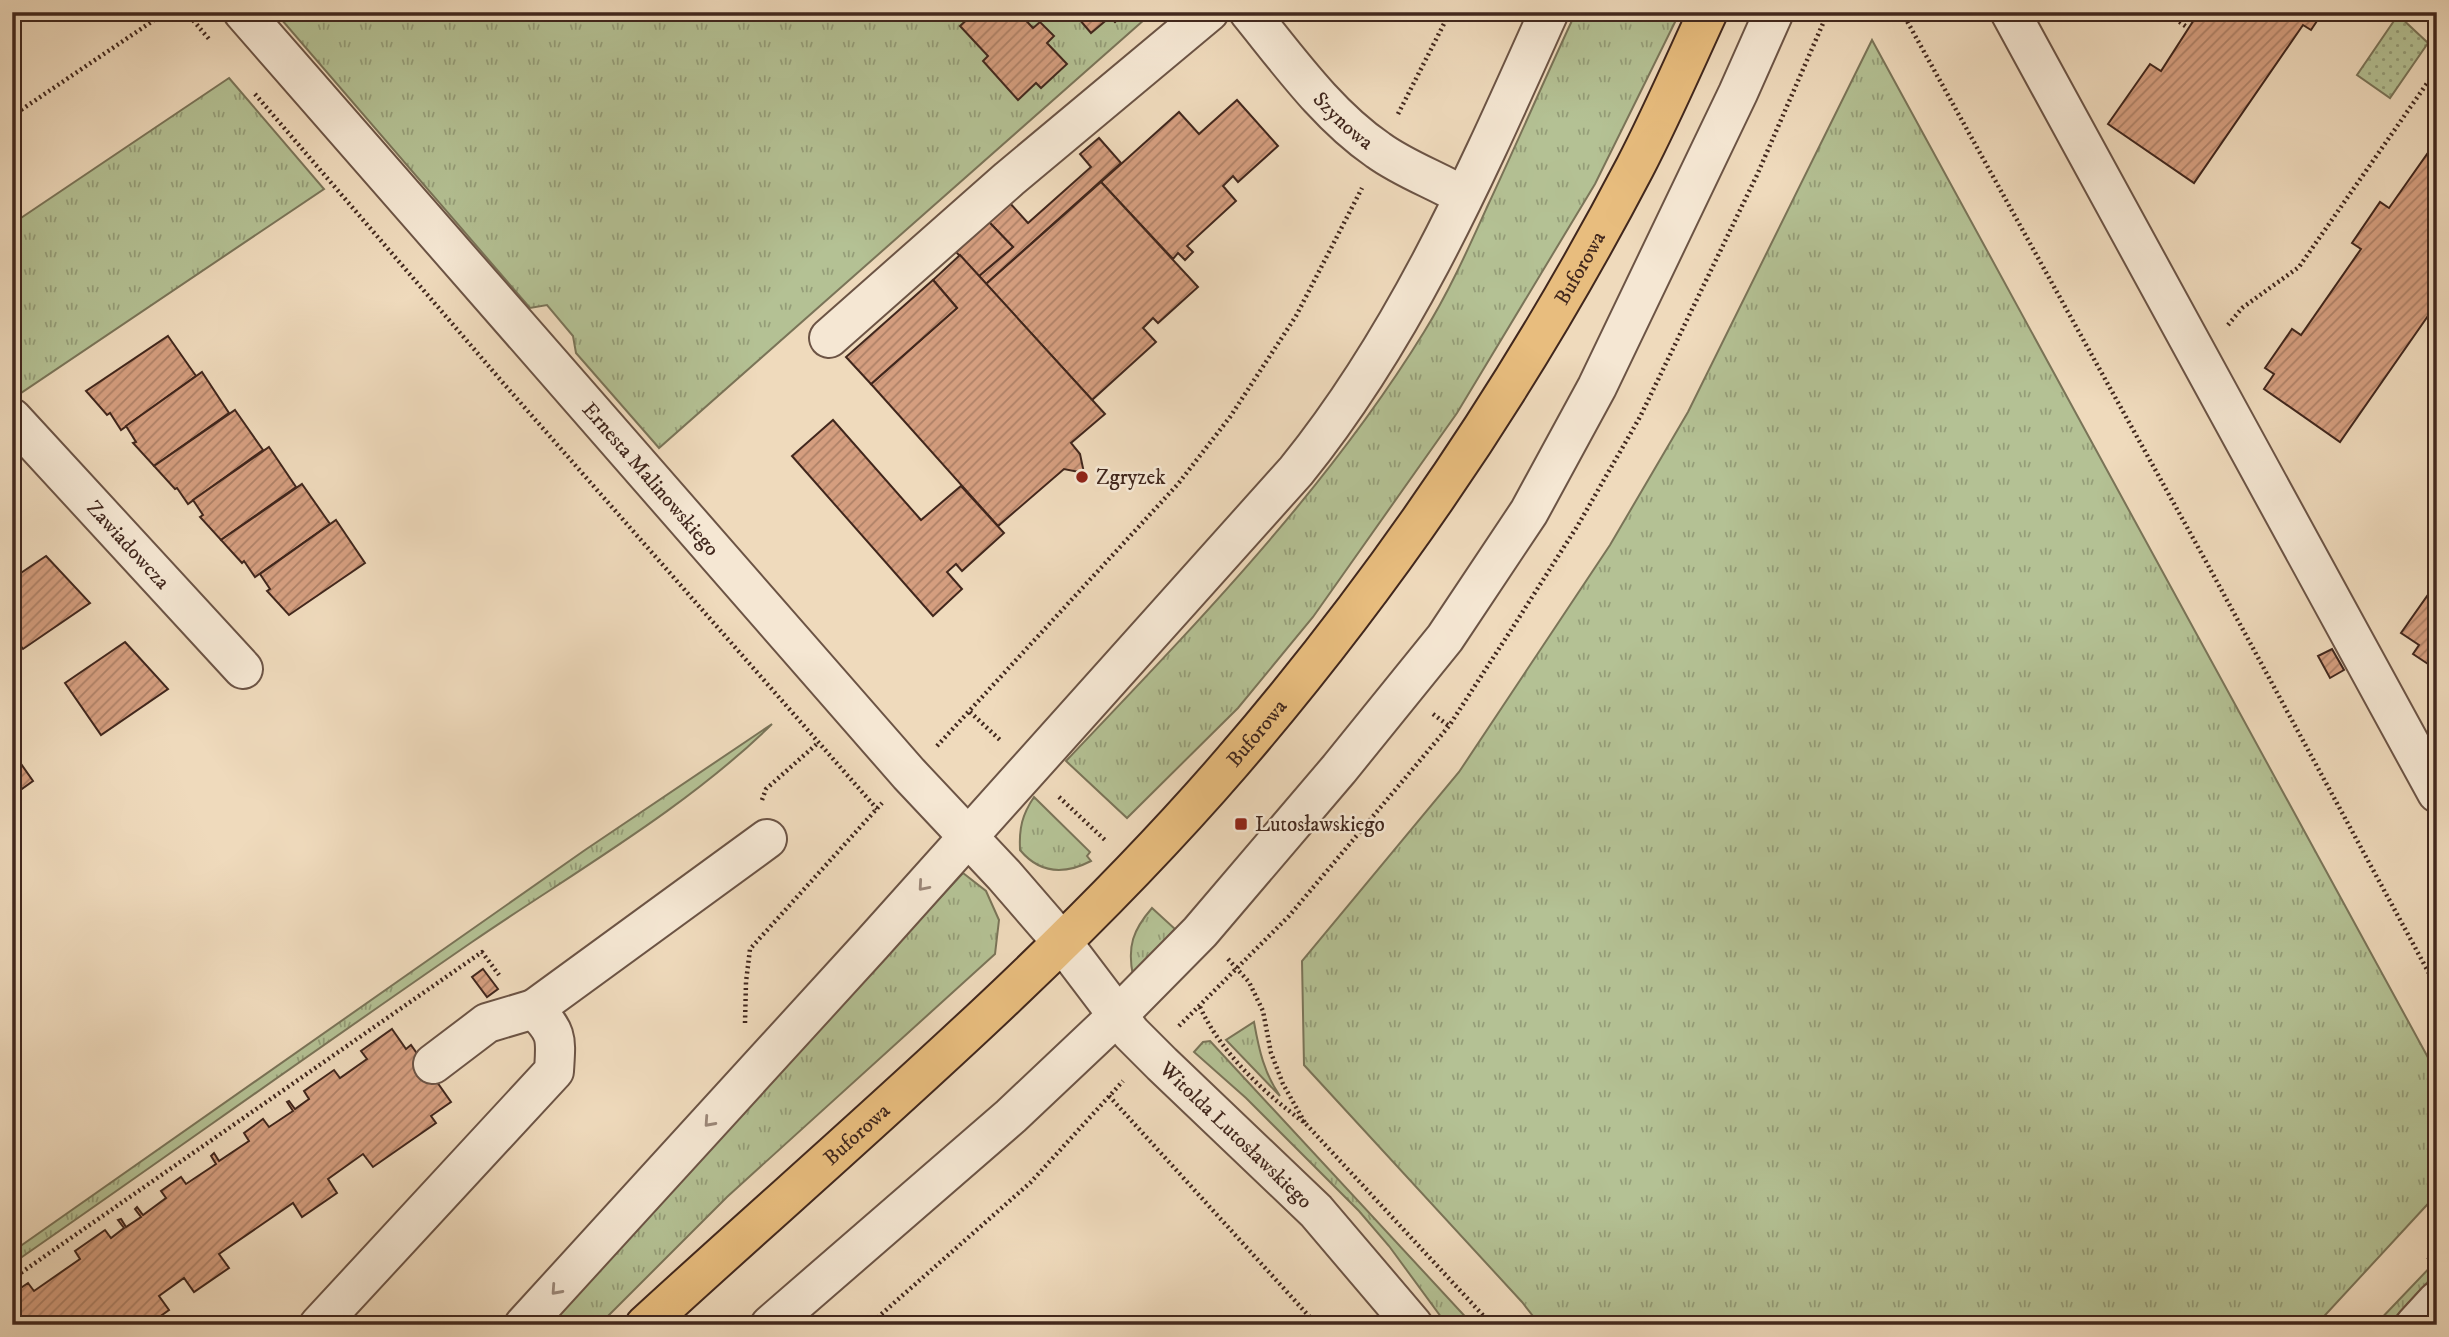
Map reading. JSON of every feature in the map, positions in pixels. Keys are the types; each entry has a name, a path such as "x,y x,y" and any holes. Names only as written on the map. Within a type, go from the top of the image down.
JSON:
{"main road":[{"name":"Buforowa","path":"645,1325 1062,942 1232,762 1330,641 1387,565 1516,374 1582,264 1636,165 1709,12"}],"street":[{"name":"Ernesta Malinowskiego","path":"243,12 853,711 909,774 969,835 1062,942"},
{"path":"829,338 1009,179 1209,12"},
{"name":"Szynowa","path":"1249,12 1298,73 1350,128 1380,152 1463,196"},
{"path":"524,1325 969,835 1296,471 1324,436 1382,352 1418,287 1549,12"},
{"path":"770,1325 1011,1116 1118,1015 1200,932 1339,769 1445,638 1528,512 1603,375 1774,12"},
{"path":"2010,12 2437,793"},
{"name":"Zawiadowcza","path":"12,418 243,669"},
{"path":"433,1064 487,1023 534,1009 767,839"},
{"name":"Witolda Lutosławskiego","path":"1062,942 1118,1015 1162,1064 1316,1211 1413,1325"},
{"path":"319,1325 554,1071 556,1045 550,1025 534,1009"},
{"path":"2415,1325 2437,1301"}],"path":[{"path":"12,116 166,12"},
{"path":"186,12 213,44"},
{"path":"928,755 1178,484 1230,417 1296,316 1450,12"},
{"path":"1902,12 2216,579 2437,988"},
{"path":"2166,12 2188,28"},
{"path":"2235,315 2299,267 2437,69"},
{"path":"248,86 504,384 877,809"},
{"path":"767,839 762,798 766,789 853,711"},
{"path":"970,712 1005,745"},
{"path":"1051,789 1111,846"},
{"path":"744,1031 750,949 885,800"},
{"path":"12,1279 482,952 513,994 534,1009"},
{"path":"1238,968 1249,982 1262,1011 1283,1084 1305,1123"},
{"path":"1200,1007 1210,1029 1274,1101 1305,1123 1492,1325"},
{"path":"869,1325 1031,1182 1130,1073"},
{"path":"1109,1096 1317,1325"}],"green space":[{"path":"275,12 1153,12 659,448 576,353 573,336 547,305 530,308"},
{"path":"1576,12 1680,12 1595,184 1457,413 1313,617 1238,708 1127,818 1066,761 1256,556 1345,447 1386,391 1450,285"},
{"path":"2398,15 2428,43 2390,98 2357,75"},
{"path":"1872,40 2437,1074 2437,1194 2316,1325 1540,1325 1522,1302 1304,1065 1302,961 1459,772 1610,545 1688,412"},
{"path":"229,78 324,189 12,399 12,224"},
{"path":"772,724 739,755 666,812 472,942 12,1264 12,1252 585,850"},
{"path":"1034,797 1090,852 1087,856 1091,861 1071,869 1053,870 1036,864 1020,850 1022,822"},
{"path":"963,873 986,891 999,920 995,954 727,1197 599,1325 544,1325"},
{"path":"1152,908 1175,929 1133,976 1133,939"},
{"path":"1254,1022 1263,1061 1280,1096 1226,1040"},
{"path":"1210,1041 1473,1325 1447,1325 1389,1246 1359,1211 1246,1098 1194,1052 1203,1042"},
{"path":"2437,1260 2437,1272 2390,1323 2375,1325"}],"building":[{"path":"975,12 1018,12 1033,28 1040,22 1054,36 1047,43 1067,64 1041,88 1036,83 1018,100 983,61 988,56 960,26"},
{"path":"1073,12 1125,12 1115,22 1110,17 1091,33"},
{"path":"2199,12 2323,12 2311,30 2303,25 2194,183 2108,124 2150,64 2161,71"},
{"path":"1237,100 1278,146 1238,182 1233,176 1223,186 1236,201 1187,246 1193,252 1185,260 1178,253 1173,259 1101,182 1179,112 1199,134"},
{"path":"1099,138 1121,163 986,284 979,276 1013,247 989,222 1009,202 1028,223 1091,167 1080,154"},
{"path":"2437,140 2437,303 2340,442 2264,389 2274,374 2265,368 2292,329 2301,335 2361,249 2352,243 2380,202 2389,208"},
{"path":"1101,182 1198,287 1158,323 1153,318 1143,328 1156,342 1092,400 986,284"},
{"path":"989,222 1013,247 979,276 956,252"},
{"path":"960,255 1105,414 1071,443 1080,454 1084,473 1064,469 998,526 871,384 957,308 933,280"},
{"path":"933,280 957,308 871,384 846,357"},
{"path":"168,336 196,376 121,430 110,413 107,415 86,391"},
{"path":"202,372 229,413 154,466 133,443 136,442 126,426"},
{"path":"235,410 263,450 188,504 177,488 175,489 154,466"},
{"path":"833,420 921,520 961,486 1004,533 962,571 956,564 947,572 962,589 933,616 792,456"},
{"path":"269,447 296,487 221,540 200,517 203,515 193,500"},
{"path":"302,484 330,524 255,577 244,561 242,563 221,540"},
{"path":"336,520 365,563 289,615 267,591 270,589 260,574"},
{"path":"46,556 90,603 23,649 12,634 12,579"},
{"path":"2437,582 2437,670 2413,654 2419,645 2401,633"},
{"path":"125,642 168,689 101,735 65,683"},
{"path":"2332,649 2344,670 2330,678 2318,656"},
{"path":"12,751 33,781 12,796"},
{"path":"483,969 498,989 487,997 472,977"},
{"path":"392,1029 406,1049 411,1045 451,1102 431,1116 436,1123 373,1167 363,1154 328,1179 337,1193 302,1217 293,1203 219,1254 229,1268 194,1292 184,1278 159,1296 169,1310 148,1325 127,1325 124,1321 118,1325 12,1325 12,1294 28,1283 34,1291 80,1259 75,1251 105,1230 111,1238 124,1228 118,1220 121,1219 126,1227 141,1217 135,1209 137,1207 143,1215 166,1198 161,1191 181,1177 186,1184 216,1164 211,1156 214,1153 219,1161 249,1141 244,1133 263,1119 269,1127 293,1111 287,1102 295,1109 309,1099 304,1091 334,1070 340,1078 367,1059 361,1051"}],"place":[{"name":"Zgryzek","path":"1082,477"},
{"name":"Lutosławskiego","path":"1241,824"}]}
